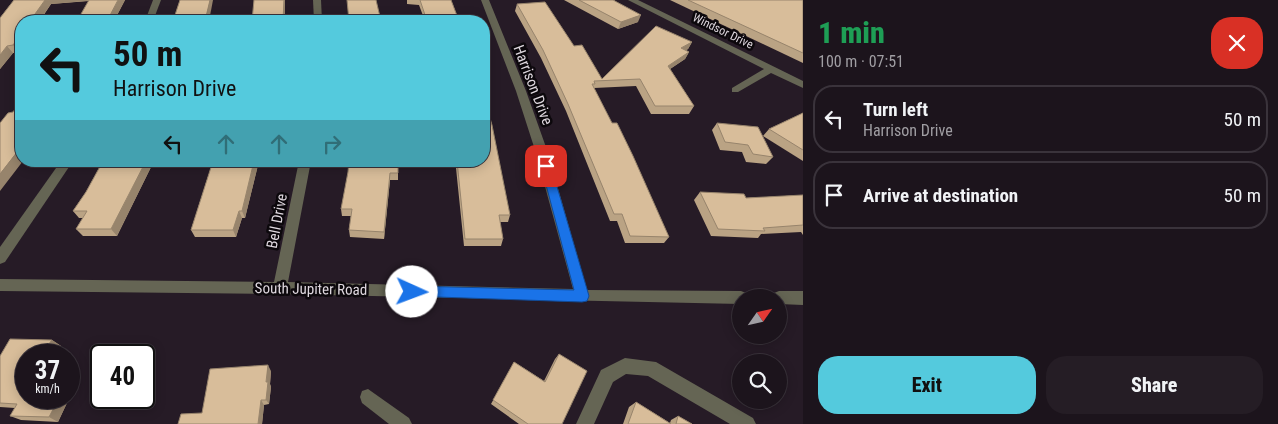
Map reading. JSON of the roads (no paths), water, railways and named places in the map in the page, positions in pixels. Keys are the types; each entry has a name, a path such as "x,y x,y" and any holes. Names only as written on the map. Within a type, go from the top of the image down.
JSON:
{"street":[{"path":"151,15 157,0"},
{"path":"317,0 318,15"},
{"name":"Harrison Drive","path":"484,0 521,91 541,150 582,296"},
{"name":"Windsor Drive","path":"632,0 803,85"},
{"path":"734,90 771,69"},
{"path":"0,258 63,167"},
{"name":"Bell Drive","path":"280,288 304,167"},
{"name":"South Jupiter Road","path":"0,285 280,288 732,298"},
{"path":"788,298 803,298"},
{"path":"585,424 607,376 625,366 650,368 747,424"},
{"path":"368,396 403,424"}]}
